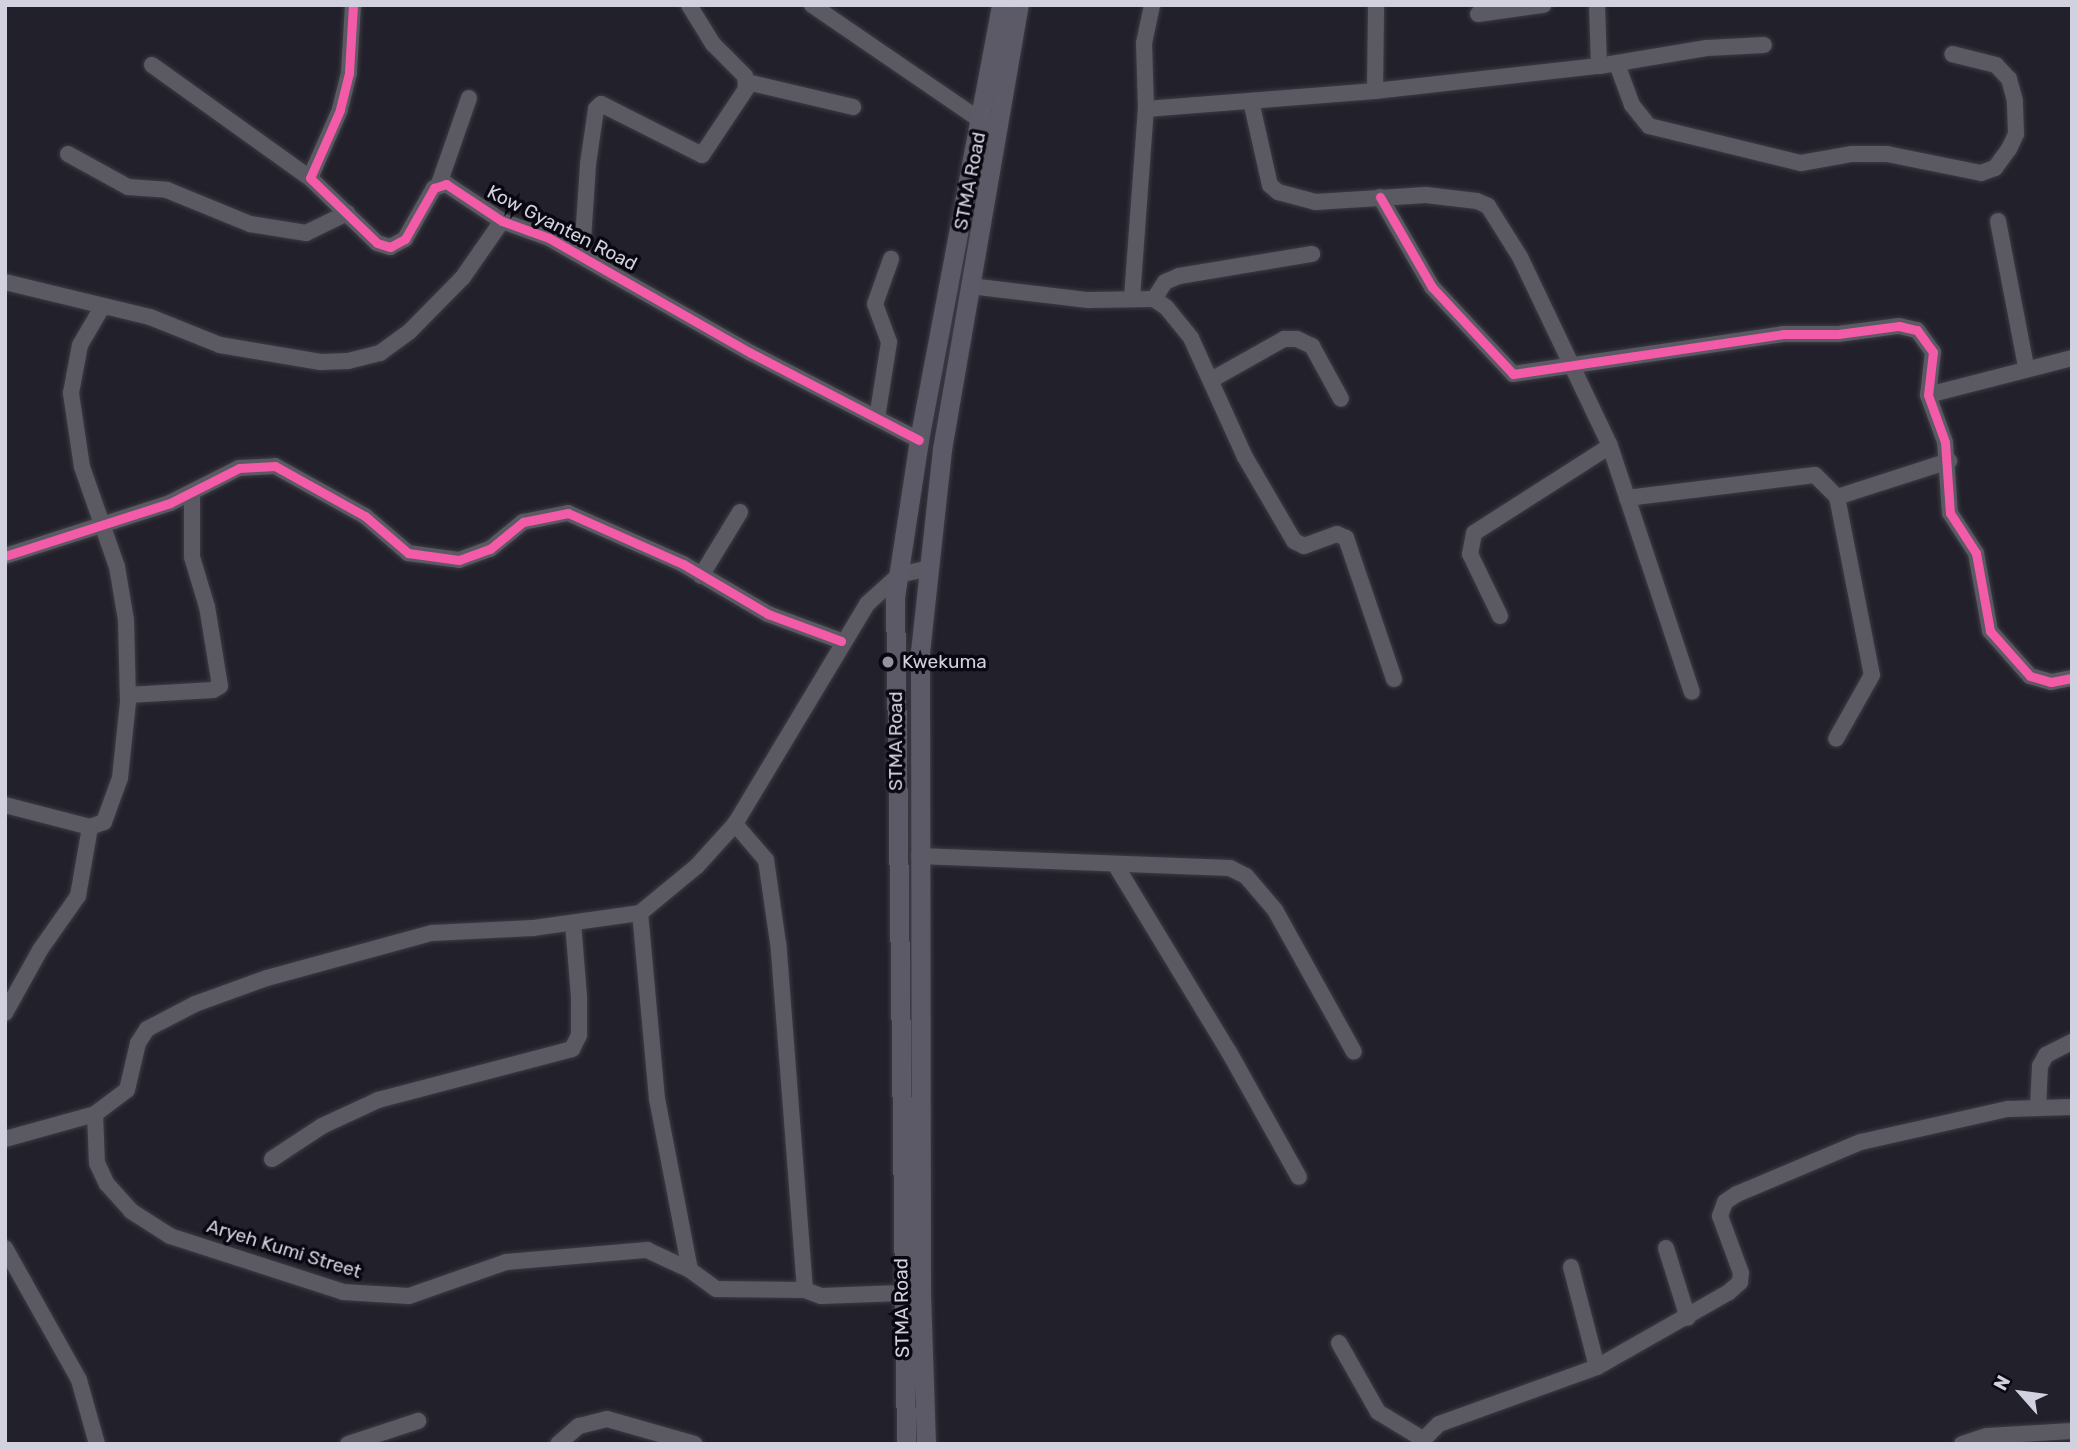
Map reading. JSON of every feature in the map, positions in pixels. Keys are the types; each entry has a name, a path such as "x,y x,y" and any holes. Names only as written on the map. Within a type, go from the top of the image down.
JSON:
{"main road":[{"name":"STMA Road","path":"926,1444 917,707 926,569 970,286 990,125 1001,5"},
{"name":"STMA Road","path":"906,1444 901,1293 896,864 899,575 919,440 990,125 1022,10"}],"street":[{"path":"310,178 340,110 349,73 353,5"},
{"path":"689,5 713,44 747,82 853,107"},
{"path":"812,5 990,125"},
{"path":"1132,298 1146,109 1144,43 1152,5"},
{"path":"1375,91 1376,5"},
{"path":"1478,14 1544,5"},
{"path":"1597,5 1599,66"},
{"path":"1146,109 1375,91 1616,64 1707,48 1764,45"},
{"path":"1616,64 1632,105 1649,126 1801,163 1853,154 1887,154 1981,173 1995,168 2009,149 2016,134 2015,101 2009,79 1996,65 1952,54"},
{"path":"152,65 310,178 377,243 390,247 405,239 439,184 469,98"},
{"path":"582,255 596,109 607,105 702,155 747,82"},
{"path":"1251,101 1270,185 1278,192 1316,202 1426,195 1478,201 1488,206 1520,257 1610,446 1692,692"},
{"path":"68,154 128,187 167,190 250,225 306,233 347,213"},
{"name":"Kow Gyanten Road","path":"439,184 446,184 502,221 582,255 919,440"},
{"path":"1380,197 1433,287 1513,374 1521,376 1570,362 1783,334 1838,334 1899,326 1917,330 1933,352 1928,395 1949,461 1950,513 1976,553 1990,631 2029,676 2052,682 2072,678"},
{"path":"5,282 101,309 150,317 220,345 321,362 348,361 380,353 410,331 463,277 502,221"},
{"path":"1998,221 2026,367"},
{"path":"1154,299 1165,282 1179,276 1312,254"},
{"path":"877,418 889,342 875,304 891,259"},
{"path":"970,286 1088,300 1154,299 1185,329 1245,457 1294,541 1304,546 1337,534 1346,538 1394,679"},
{"path":"5,805 90,827 104,822 113,808 128,695 125,620 105,526 82,467 71,393 80,345 101,309"},
{"path":"1211,380 1284,339 1297,339 1312,346 1341,399"},
{"path":"1928,395 2026,367 2072,358"},
{"path":"1500,616 1470,554 1474,533 1610,446"},
{"path":"1836,497 1949,461"},
{"path":"5,556 105,526 192,494 239,468 275,466 365,516 408,553 439,561 478,555 523,522 568,513 701,576 768,614 841,641"},
{"path":"1627,498 1815,475 1836,497 1872,675 1836,739"},
{"path":"128,695 213,690 220,686 207,607 192,556 192,494"},
{"path":"701,576 740,512"},
{"path":"5,1139 95,1114 127,1090 138,1043 147,1029 195,1004 267,978 432,933 573,923 640,913 697,866 735,824 841,641 867,604 899,575 926,569"},
{"path":"735,824 766,860 778,943 805,1290"},
{"path":"5,1013 40,950 78,896 90,827"},
{"path":"919,856 1230,868 1247,876 1275,910 1354,1052"},
{"path":"1115,864 1229,1052 1298,1177"},
{"path":"640,913 657,1100 690,1270"},
{"path":"272,1160 322,1126 378,1100 572,1049 579,1035 573,923"},
{"path":"2039,1108 2040,1066 2046,1055 2072,1041"},
{"path":"1339,1343 1378,1412 1420,1441 1439,1424 1597,1367 1688,1318 1740,1282 1741,1273 1720,1226 1721,1208 1737,1194 1861,1142 2008,1109 2072,1107"},
{"name":"Aryeh Kumi Street","path":"95,1114 97,1163 107,1184 131,1211 170,1236 343,1292 409,1296 506,1262 639,1250 654,1251 690,1270 716,1289 805,1290 821,1296 901,1293"},
{"path":"5,1248 79,1380 97,1444"},
{"path":"1666,1248 1688,1318"},
{"path":"1571,1267 1597,1367"},
{"path":"558,1444 579,1426 607,1419 695,1444"},
{"path":"348,1444 418,1421"},
{"path":"1962,1444 1987,1436 2072,1431"}],"cycle path":[{"path":"353,5 349,73 340,110 310,178 377,243 390,247 405,239 434,188 446,184 502,221 549,238 751,353 919,440"},
{"path":"1380,197 1432,287 1513,374 1783,334 1838,334 1899,326 1917,330 1933,352 1928,395 1945,442 1950,513 1976,553 1990,631 2030,676 2051,682 2072,678"},
{"path":"5,556 170,503 239,468 275,466 365,516 408,553 459,560 490,549 523,522 568,513 683,564 768,614 841,641"}],"place":[{"name":"Kwekuma","path":"888,662"}]}
